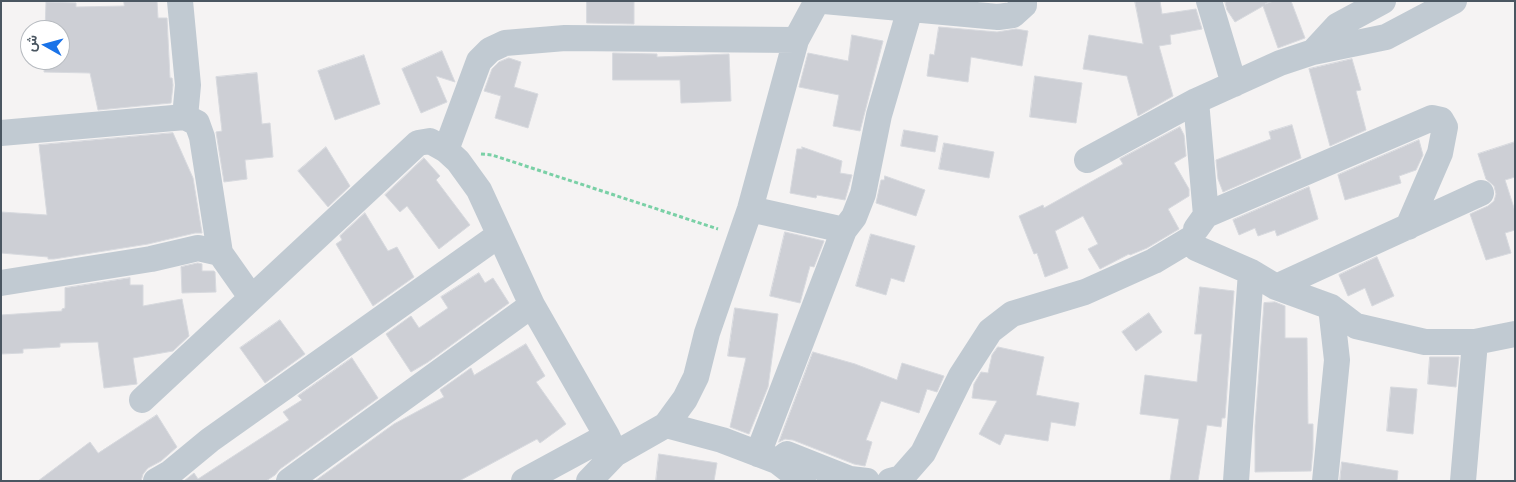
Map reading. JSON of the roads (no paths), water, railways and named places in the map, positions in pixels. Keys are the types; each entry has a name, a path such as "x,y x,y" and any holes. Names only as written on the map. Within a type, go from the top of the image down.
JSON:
{"street":[{"path":"180,1 188,85 185,117"},
{"path":"524,481 611,445 666,425 685,399 696,377 707,333 750,209 796,40 817,1"},
{"path":"824,1 998,17 1013,15 1024,5 1024,1"},
{"path":"1209,1 1234,84"},
{"path":"1313,52 1337,26 1383,1"},
{"path":"1087,160 1196,101 1280,63 1313,52 1386,37 1454,1"},
{"path":"768,457 844,230 854,217 863,194 880,115 910,9"},
{"path":"446,150 479,62 490,50 505,43 565,38 796,40"},
{"path":"1196,101 1206,216"},
{"path":"1,133 185,117 197,123 202,138 220,253 251,296"},
{"path":"890,481 901,478 923,453 961,376 990,331 1012,314 1085,292 1154,261 1189,240 1206,216 1432,118 1441,120 1445,127 1445,134 1440,153 1408,227"},
{"path":"142,400 251,296 418,143 430,141 446,150 458,161 479,190 532,305 611,445"},
{"path":"1276,287 1481,193"},
{"path":"750,209 844,230"},
{"path":"156,481 170,473 210,440 499,235"},
{"path":"1189,240 1196,248 1251,272 1276,287 1331,308 1356,326 1425,342 1474,342 1515,334"},
{"path":"1,282 151,258 198,248 220,253"},
{"path":"1236,481 1251,272"},
{"path":"290,481 532,305"},
{"path":"1325,481 1338,360 1331,308"},
{"path":"1462,481 1474,342"},
{"path":"666,425 722,440 768,457 803,481"},
{"path":"589,481 611,445"},
{"path":"768,457 787,454 850,479 867,481"}]}
